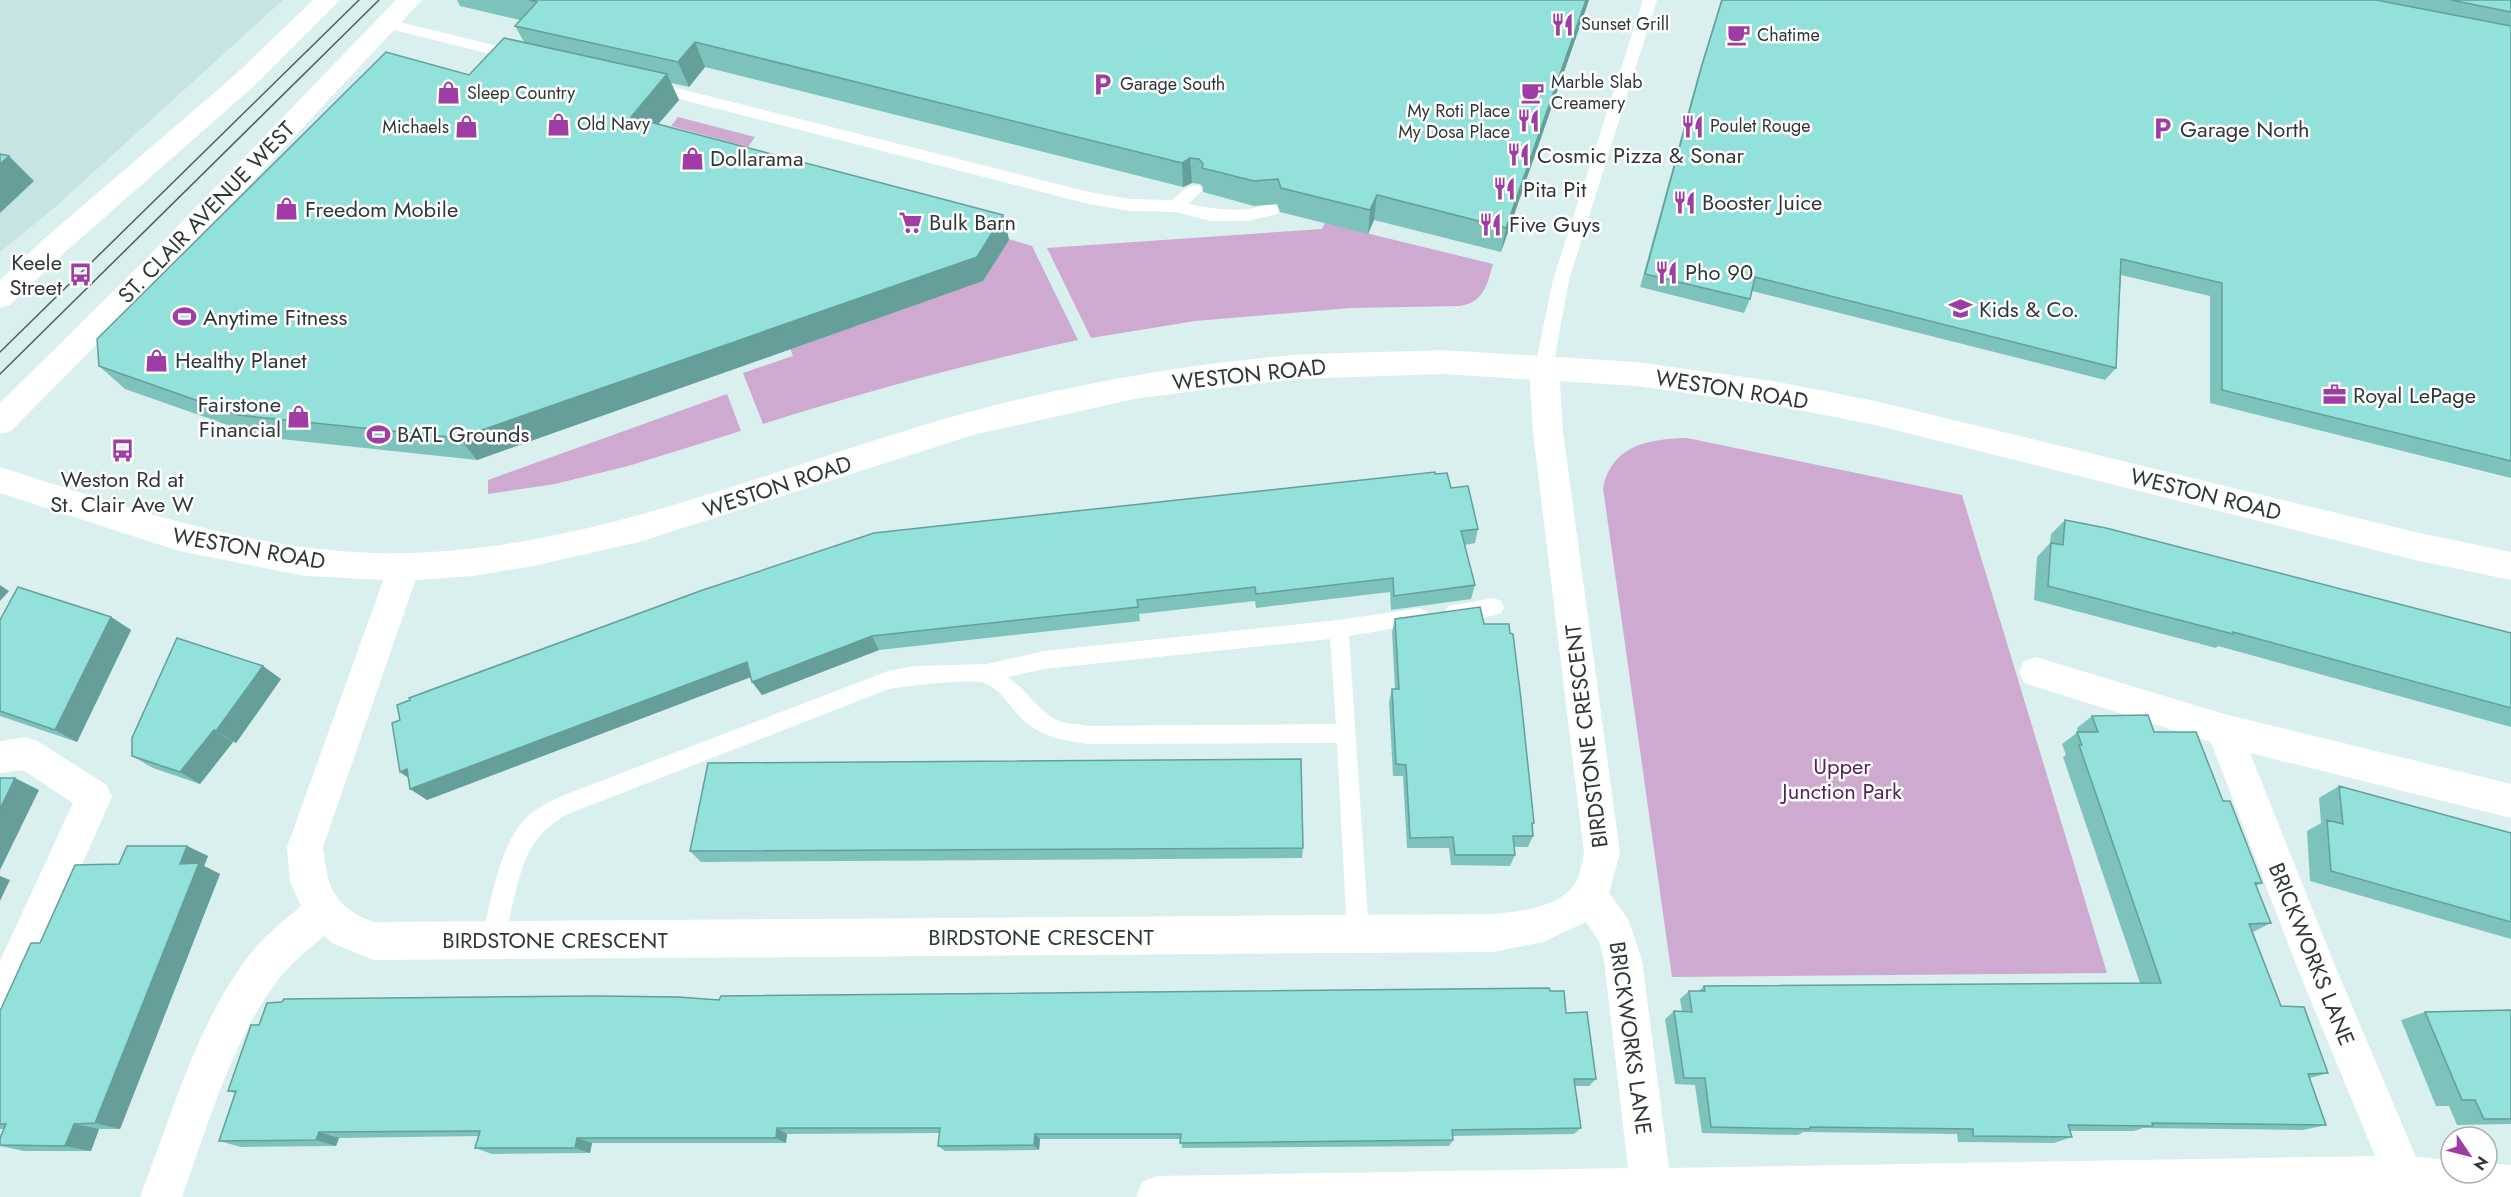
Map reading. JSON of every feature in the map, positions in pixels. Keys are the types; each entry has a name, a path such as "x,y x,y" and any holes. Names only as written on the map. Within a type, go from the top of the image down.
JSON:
{"street":[{"path":"0,297 54,246 245,80 328,0"},
{"name":"ST. CLAIR AVENUE WEST","path":"0,422 213,209 321,91 410,0"},
{"name":"WESTON ROAD","path":"0,480 179,537 305,562 404,567 473,562 533,552 639,529 973,423 1139,386 1295,367 1443,362 1544,367 1700,381 1875,413 2415,546 2511,566"},
{"name":"BIRDSTONE CRESCENT","path":"404,567 305,847 308,882 324,911 345,930 373,940 1493,933 1536,927 1566,913 1587,897 1597,876 1602,853 1548,432 1544,367"},
{"path":"2036,672 2224,730 2511,801"},
{"name":"BRICKWORKS LANE","path":"2224,730 2316,967 2404,1176"},
{"path":"0,757 27,753 94,797 0,1004"},
{"name":"BRICKWORKS LANE","path":"1587,897 1604,913 1617,934 1623,960 1652,1190"},
{"path":"161,1197 225,1032 245,995 265,966 324,911"},
{"path":"1157,1197 2404,1176 2511,1186"}],"lane":[{"path":"1544,367 1561,280 1650,0"},
{"path":"387,24 536,61"},
{"path":"628,82 697,97 1089,198 1130,205 1176,206 1211,215 1247,215 1271,210"},
{"path":"1176,206 1194,190"},
{"path":"492,940 519,847 531,829 547,814 571,802 888,680 913,675 987,673 1044,660 1338,629 1494,607"},
{"path":"1338,629 1342,651 1358,934"},
{"path":"987,673 1013,692 1034,717 1057,730 1088,735 1347,733"}],"shaded area":[{"path":"0,0 283,0 53,209 0,252"}],"green space":[{"path":"678,117 755,137 748,147 671,126"},
{"path":"1325,223 1493,264 1489,279 1483,291 1474,301 1460,306 1351,308 1195,321 1091,338 1047,248 1322,229"},
{"path":"1009,239 1032,246 1078,340 919,378 763,424 743,373 793,356 790,348 983,281"},
{"path":"727,394 741,431 628,466 555,484 488,494 488,480"},
{"name":"Upper Junction Park","path":"1687,438 1962,495 2107,973 1672,977 1603,488 1614,462 1634,447 1659,440"}],"building":[{"name":"Garage South","path":"529,0 1586,0 1506,228 1377,195 1370,210 1281,188 1278,179 1254,181 1202,168 1203,164 1199,159 1190,158 1182,163 695,42 678,62 515,26 537,2"},
{"name":"Garage North","path":"1722,0 2376,0 2511,26 2511,461 2222,390 2222,283 2121,259 2116,368 1755,277 1750,299 1645,274"},
{"path":"2451,0 2511,0 2511,12"},
{"path":"504,38 667,74 631,117 1003,215 977,257 459,438 238,415 99,366 97,339 386,52 469,75"},
{"path":"0,154 9,156 0,164"},
{"path":"1435,472 1435,474 1447,473 1451,488 1468,486 1478,529 1461,531 1475,585 1394,596 1393,578 1256,594 1255,587 1137,600 1138,607 872,636 752,682 747,662 410,789 407,769 400,772 392,723 400,720 397,705 410,700 409,698 700,591 874,533"},
{"path":"2065,520 2106,528 2511,633 2511,708 2233,632 2233,634 2048,586 2051,543 2063,545"},
{"path":"18,587 111,617 55,730 0,711 0,620"},
{"path":"1480,607 1484,624 1509,624 1510,633 1513,634 1534,823 1532,823 1533,836 1513,836 1515,855 1455,855 1453,837 1410,838 1406,765 1396,764 1392,689 1399,689 1395,619"},
{"path":"177,638 263,666 216,731 214,730 180,772 132,756 132,738"},
{"path":"2148,715 2154,732 2196,732 2223,801 2230,801 2262,883 2255,883 2271,923 2249,924 2281,1006 2304,1007 2328,1073 2308,1074 2326,1125 2152,1123 2153,1126 2068,1125 2072,1137 1973,1136 1973,1129 1711,1127 1705,1078 1684,1078 1674,1011 1692,1012 1689,991 1705,991 1704,986 2161,983 2079,745 2082,745 2077,732 2098,732 2092,716"},
{"path":"1301,759 1303,848 690,851 708,763"},
{"path":"0,778 15,778 0,809"},
{"path":"2339,786 2511,833 2511,922 2331,871 2327,820 2343,824"},
{"path":"127,846 187,846 180,864 199,863 95,1123 74,1124 65,1146 0,1145 0,1138 6,1124 0,1124 0,1011 31,943 40,943 75,865 119,864"},
{"path":"1549,988 1550,991 1564,991 1566,1013 1587,1012 1596,1079 1574,1079 1581,1128 1452,1130 1453,1140 1180,1143 1181,1134 1035,1134 1034,1145 938,1146 940,1128 777,1128 776,1138 577,1138 575,1148 475,1148 480,1131 319,1132 316,1140 219,1141 236,1091 228,1091 251,1025 259,1025 267,1003 282,1002 284,999 596,996 719,1000 721,996"},
{"path":"2511,1010 2511,1119 2484,1119 2475,1100 2462,1100 2425,1012"}],"tram line":[{"path":"0,352 359,0"},
{"path":"0,374 379,0"}],"place":[{"name":"Sunset Grill","path":"1563,24"},
{"name":"Chatime","path":"1739,35"},
{"name":"Garage South","path":"1102,84"},
{"name":"Marble Slab Creamery","path":"1533,92"},
{"name":"Sleep Country","path":"449,93"},
{"name":"My Roti Place My Dosa Place","path":"1528,121"},
{"name":"Old Navy","path":"559,124"},
{"name":"Poulet Rouge","path":"1692,126"},
{"name":"Michaels","path":"467,127"},
{"name":"Garage North","path":"2162,129"},
{"name":"Cosmic Pizza & Sonar","path":"1519,155"},
{"name":"Dollarama","path":"692,158"},
{"name":"Pita Pit","path":"1505,189"},
{"name":"Booster Juice","path":"1684,202"},
{"name":"Freedom Mobile","path":"287,209"},
{"name":"Bulk Barn","path":"911,222"},
{"name":"Five Guys","path":"1491,224"},
{"name":"Pho 90","path":"1667,272"},
{"name":"Keele Street","path":"80,275"},
{"name":"Kids & Co.","path":"1961,309"},
{"name":"Anytime Fitness","path":"185,317"},
{"name":"Healthy Planet","path":"157,360"},
{"name":"Royal LePage","path":"2335,395"},
{"name":"Fairstone Financial","path":"299,417"},
{"name":"BATL Grounds","path":"379,434"},
{"name":"Weston Rd at St. Clair Ave W","path":"122,450"}]}
